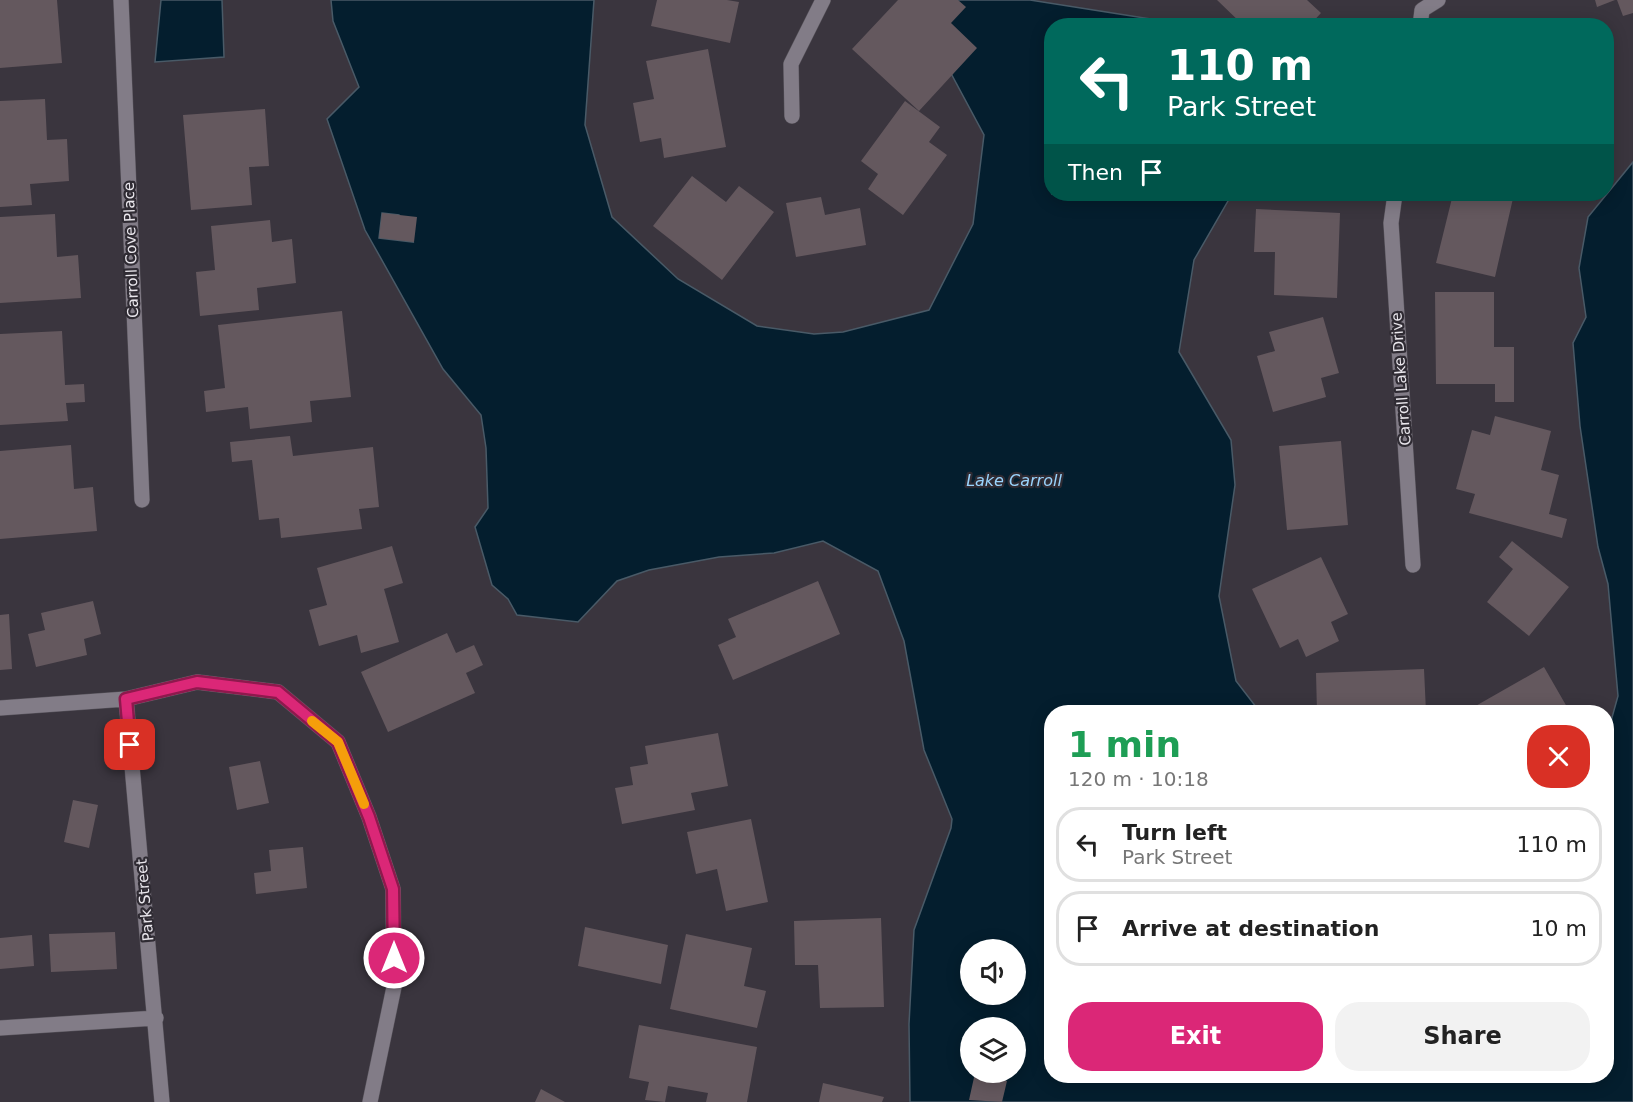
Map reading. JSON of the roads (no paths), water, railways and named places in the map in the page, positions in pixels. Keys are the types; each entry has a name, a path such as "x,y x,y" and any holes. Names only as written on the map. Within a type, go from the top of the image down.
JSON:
{"street":[{"name":"Carroll Cove Place","path":"120,0 142,500"},
{"path":"792,116 791,64 823,0"},
{"path":"1419,5 1438,0"},
{"name":"Carroll Lake Drive","path":"1394,201 1391,223 1413,565"},
{"path":"0,708 126,699 197,682 278,692 338,742 369,817 393,889 394,987 370,1102"},
{"name":"Park Street","path":"126,699 162,1102"},
{"path":"0,1028 156,1018"}],"water":[{"path":"161,0 222,0 224,57 155,62"},
{"name":"Lake Carroll","path":"331,0 594,0 585,125 612,217 678,279 757,326 814,334 843,332 929,310 973,224 984,135 932,38 953,0 1030,0 1144,18 1044,18 1044,201 1228,201 1194,260 1179,352 1231,440 1235,485 1219,596 1236,681 1255,705 1044,705 1044,1083 1614,1083 1614,710 1618,696 1608,584 1598,547 1580,426 1573,343 1586,317 1579,268 1588,217 1601,201 1614,201 1614,185 1633,162 1633,1102 910,1102 909,1024 914,930 951,828 952,819 924,750 904,641 878,571 823,541 774,553 719,557 649,570 617,581 578,622 517,615 508,599 492,585 475,527 488,508 486,448 481,415 443,369 365,230 327,119 359,87 333,21","holes":["382,213 399,215 413,242 379,238"]}]}
